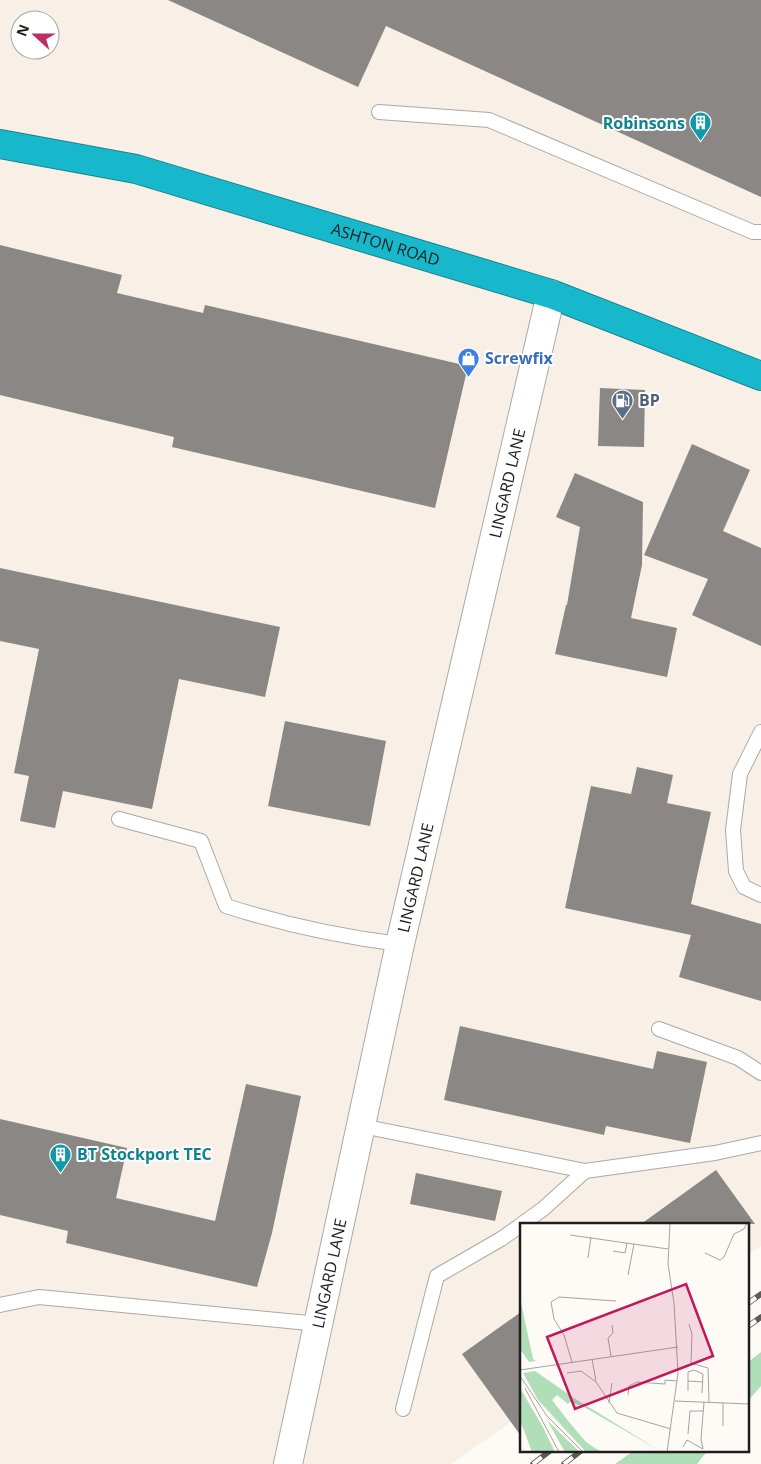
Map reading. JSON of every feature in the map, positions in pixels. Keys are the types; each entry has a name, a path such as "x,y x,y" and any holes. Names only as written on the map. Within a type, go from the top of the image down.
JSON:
{"highway":[{"name":"ASHTON ROAD","path":"0,144 136,169 551,294 761,376"}],"street":[{"name":"LINGARD LANE","path":"288,1464 400,944 551,294"}],"lane":[{"path":"379,112 489,120 753,232 761,232"},
{"path":"761,732 740,774 733,830 736,871 744,887 761,895"},
{"path":"119,819 201,841 226,906 264,918 370,940 400,944"},
{"path":"659,1029 738,1058 761,1073"},
{"path":"362,1126 585,1171 715,1152 761,1143"},
{"path":"522,1223 543,1209 585,1171"},
{"path":"403,1409 437,1276 501,1239 520,1225"},
{"path":"0,1305 39,1297 319,1324"}],"shaded area":[{"path":"0,0 761,0 761,1246 748,1254 748,1223 520,1223 520,1416 451,1464 0,1464"}],"green space":[{"path":"761,1352 761,1386 748,1401 748,1362"},
{"path":"632,1452 706,1452 697,1464 615,1464"}],"building":[{"name":"Robinsons","path":"168,0 761,0 761,197 386,26 358,87"},
{"path":"0,245 122,275 117,293 203,313 205,305 468,366 435,508 172,447 174,437 0,395"},
{"path":"600,388 645,390 644,447 598,446"},
{"path":"692,444 750,470 723,531 761,548 761,646 692,615 708,579 644,555"},
{"path":"575,473 643,502 642,565 631,618 677,628 667,677 555,654 567,605 580,527 556,517"},
{"path":"0,568 280,627 265,697 179,679 152,809 63,791 55,828 20,821 29,776 14,773 39,649 0,641"},
{"path":"285,721 386,741 370,826 268,806"},
{"path":"637,767 673,775 667,803 711,812 691,904 761,924 761,1001 679,977 691,935 565,908 591,786 631,794"},
{"path":"460,1026 653,1069 657,1051 707,1062 690,1143 606,1126 604,1135 444,1100"},
{"name":"BT Stockport TEC","path":"246,1084 301,1096 272,1233 257,1287 66,1243 68,1231 0,1215 0,1119 127,1148 116,1198 215,1221"},
{"path":"716,1170 755,1224 748,1223 642,1223"},
{"path":"416,1173 502,1191 495,1221 410,1204"},
{"path":"520,1313 520,1435 462,1354"}],"railway":[{"path":"748,1303 761,1294"},
{"path":"748,1326 761,1317"},
{"path":"533,1464 548,1452"},
{"path":"564,1464 579,1452"}],"place":[{"name":"Robinsons","path":"701,142"},
{"name":"Screwfix","path":"469,377"},
{"name":"BP","path":"623,419"},
{"name":"BT Stockport TEC","path":"61,1173"}]}
